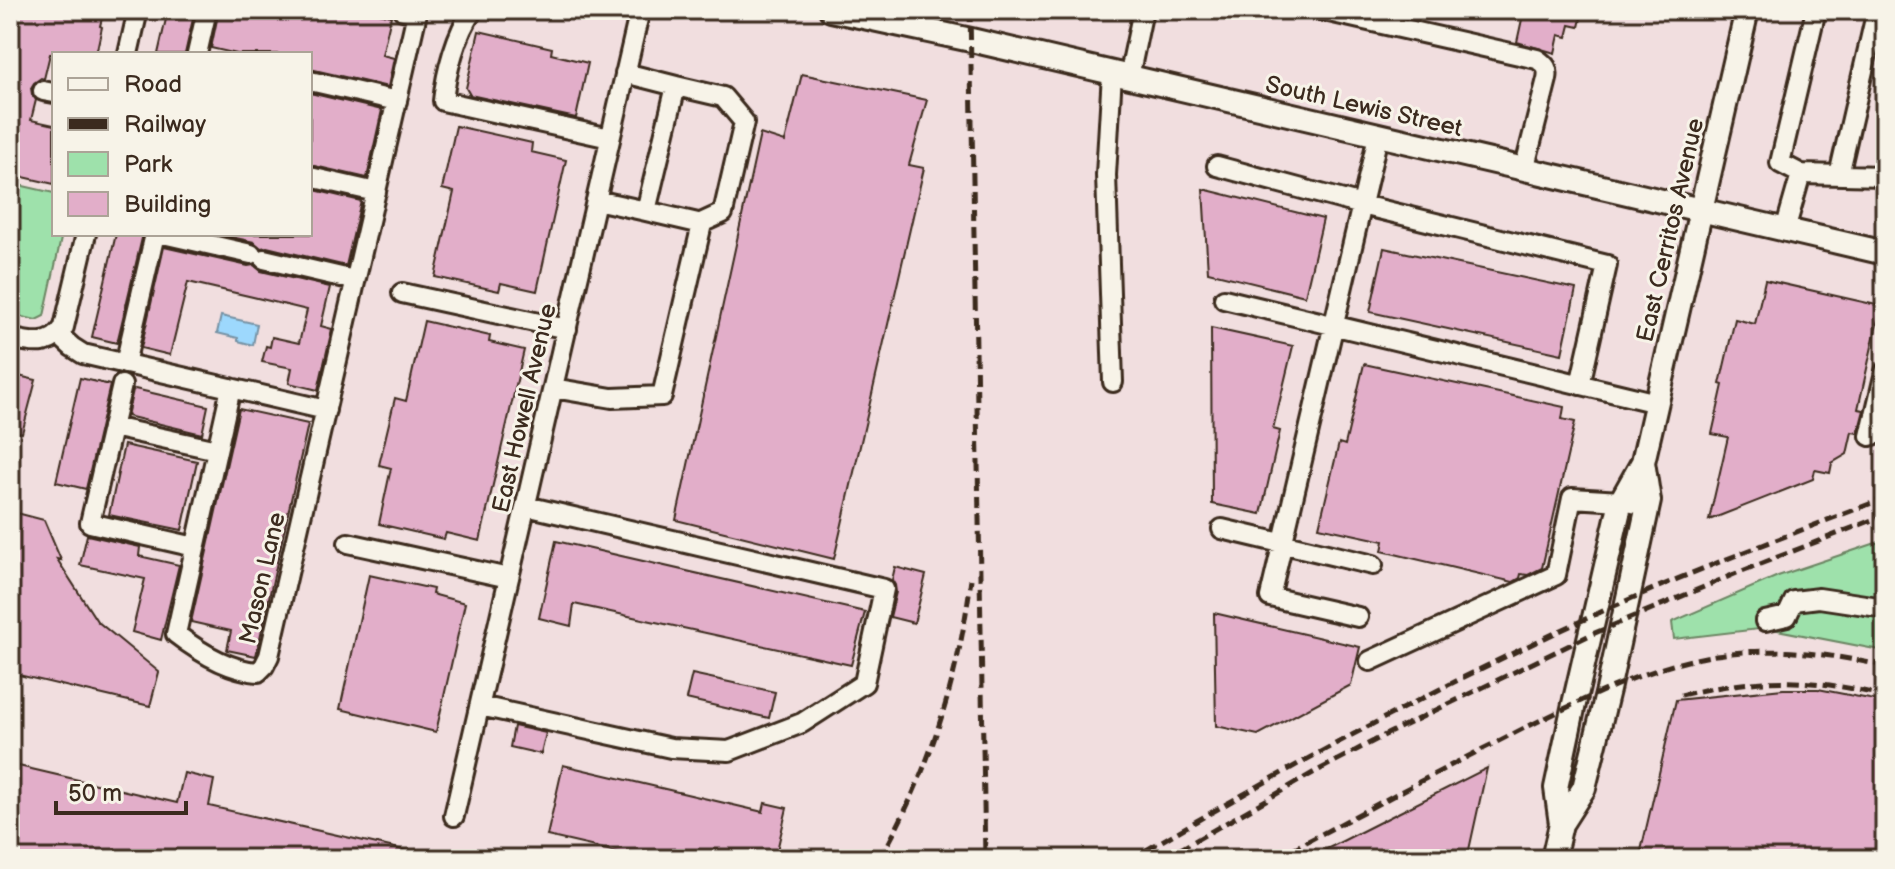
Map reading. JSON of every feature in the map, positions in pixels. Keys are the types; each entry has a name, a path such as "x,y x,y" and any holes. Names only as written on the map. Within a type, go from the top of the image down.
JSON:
{"main road":[{"name":"South Lewis Street","path":"831,10 1885,253"},
{"name":"East Cerritos Avenue","path":"1561,824 1556,788 1574,704 1621,501 1643,462 1747,10"},
{"name":"East Cerritos Avenue","path":"1553,859 1561,824 1584,788 1611,676 1649,501 1643,462"}],"street":[{"path":"128,52 138,10"},
{"path":"197,52 207,10"},
{"name":"Mason Lane","path":"231,388 176,634 208,655 258,672 269,656 417,13 403,10"},
{"path":"473,10 466,20 445,79 443,101 610,138"},
{"name":"East Howell Avenue","path":"454,816 640,10"},
{"path":"1113,382 1106,175 1120,75 1143,10"},
{"path":"1320,10 1543,63 1548,72 1547,79 1524,170"},
{"path":"1816,10 1780,163 1801,174 1884,176 1885,171"},
{"path":"1839,175 1877,10"},
{"path":"625,73 723,97 744,122 723,213 699,224"},
{"path":"312,81 397,101"},
{"path":"646,211 676,86"},
{"path":"1358,617 1270,597 1378,136"},
{"path":"1217,166 1607,265 1580,385"},
{"path":"1785,230 1801,174"},
{"path":"312,177 376,192"},
{"path":"553,388 612,398 662,396 702,224 596,200"},
{"path":"10,338 34,344 54,338 64,327 86,236"},
{"path":"125,364 155,236"},
{"path":"172,236 354,280"},
{"path":"402,293 567,329"},
{"path":"1224,299 1657,403"},
{"path":"54,338 83,354 326,410"},
{"path":"1885,372 1870,436 1885,431"},
{"path":"122,385 90,523 195,547"},
{"path":"112,427 217,450"},
{"path":"1370,661 1556,575 1572,498 1648,506"},
{"path":"480,706 671,748 729,751 802,723 864,683 884,589 526,506"},
{"path":"1222,529 1373,565"},
{"path":"348,543 509,578"},
{"path":"1765,621 1787,616 1794,601 1819,598 1885,608"}],"green space":[{"path":"10,183 52,193 52,236 62,236 44,316 36,320 10,314"},
{"path":"1885,540 1885,651 1767,628 1674,639 1672,622 1778,576"}],"water":[{"path":"221,316 257,324 253,345 217,333"}],"building":[{"path":"10,10 104,10 96,52 52,52 44,79 41,78 31,88 36,100 31,120 52,125 52,184 10,174"},
{"path":"168,10 195,10 185,52 158,52"},
{"path":"219,10 367,10 391,16 382,55 394,58 388,87 312,69 312,52 228,52 211,48"},
{"path":"1524,10 1583,10 1579,27 1570,25 1567,37 1559,35 1555,53 1517,42"},
{"path":"479,31 552,48 551,54 588,63 576,118 470,95 466,88"},
{"path":"802,74 927,100 909,165 924,168 834,559 676,520 760,134 785,142"},
{"path":"312,93 382,110 367,178 312,165"},
{"path":"456,126 532,143 531,152 566,160 537,291 501,283 499,291 435,277 454,192 442,189"},
{"path":"312,189 361,201 346,266 261,248 254,242 226,236 312,236"},
{"path":"1203,189 1323,219 1305,296 1208,272"},
{"path":"116,236 143,236 117,343 92,337"},
{"path":"164,247 254,265 261,271 330,287 321,326 332,329 318,390 289,383 292,368 262,362 272,337 299,343 307,310 253,297 188,282 170,355 141,348"},
{"path":"1384,248 1576,289 1562,354 1370,312"},
{"path":"1765,280 1881,306 1858,409 1864,410 1858,433 1852,432 1847,454 1832,463 1830,473 1815,470 1813,479 1709,520 1728,437 1712,434 1735,319 1755,324"},
{"path":"424,321 490,336 489,342 524,350 480,541 446,533 444,539 379,524 391,468 379,465 395,398 406,401"},
{"path":"1211,328 1293,346 1273,429 1280,431 1261,514 1212,504"},
{"path":"1364,364 1564,407 1562,419 1575,422 1542,568 1528,575 1521,574 1513,582 1382,551 1384,541 1319,527 1339,443 1345,445"},
{"path":"10,374 36,380 22,433 10,430"},
{"path":"80,378 110,385 86,489 56,482"},
{"path":"135,389 208,406 202,434 127,416"},
{"path":"239,409 308,424 256,656 227,650 231,631 191,622"},
{"path":"124,445 197,461 182,530 109,515"},
{"path":"13,512 44,520 61,560 57,559 97,621 159,672 150,706 10,673 10,527"},
{"path":"87,535 140,547 139,556 179,565 161,640 132,632 145,579 80,565"},
{"path":"556,541 865,612 851,665 574,604 571,626 539,618"},
{"path":"895,567 926,575 914,623 890,617 896,592 892,580"},
{"path":"369,575 433,589 432,594 465,603 436,732 340,709"},
{"path":"1214,613 1360,647 1351,685 1258,735 1216,726"},
{"path":"692,674 775,692 769,718 686,699"},
{"path":"1783,689 1818,689 1885,702 1885,859 1659,859 1640,855 1676,700"},
{"path":"514,726 546,733 541,754 510,747"},
{"path":"10,764 177,803 184,773 214,780 209,806 417,853 416,859 10,859"},
{"path":"563,765 763,812 765,803 787,808 775,859 647,859 547,836"},
{"path":"1487,768 1467,859 1307,859 1386,819"}],"railway":[{"path":"970,10 985,859"},
{"path":"1131,859 1244,794 1474,672 1664,584 1885,498"},
{"path":"1163,859 1387,734 1590,635 1885,515"},
{"path":"880,859 913,792 939,724 958,653 971,579"},
{"path":"1274,859 1539,721 1603,691 1670,666 1716,655 1759,651 1822,655 1885,666"},
{"path":"1681,695 1735,685 1783,682 1831,685 1885,696"}]}
